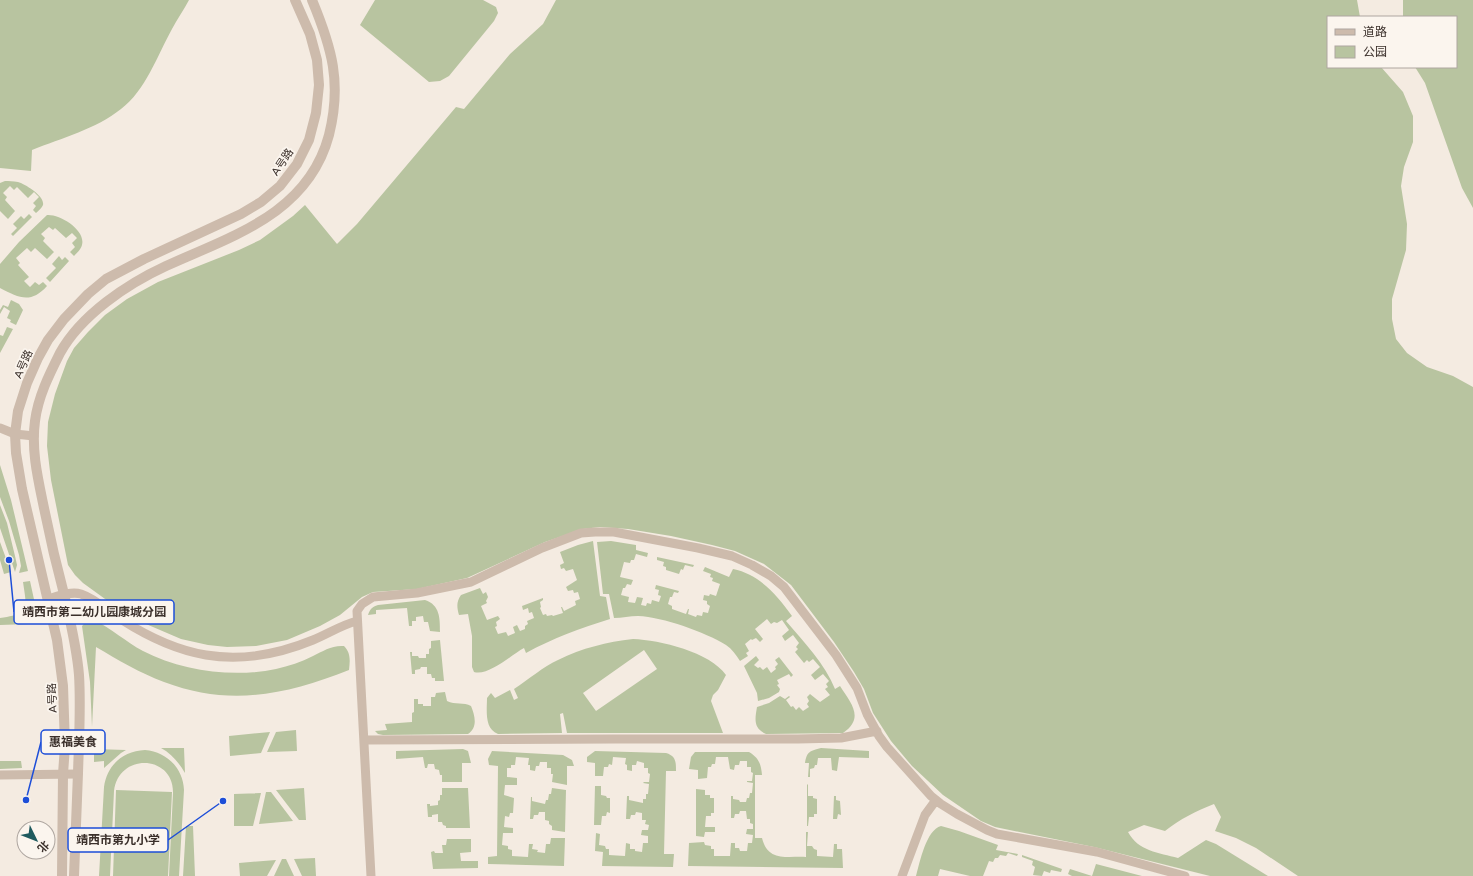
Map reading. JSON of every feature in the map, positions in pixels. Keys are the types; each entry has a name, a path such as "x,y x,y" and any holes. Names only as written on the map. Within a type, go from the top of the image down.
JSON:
{"street":[{"name":"A号路","path":"62,876 63,774 66,746 64,686 61,660 22,489 16,453 15,434 20,404 38,358 48,340 57,327 88,294 106,279 144,259 241,214 261,202 280,186 297,164 309,140 316,113 319,85 317,60 310,34 295,0"},
{"path":"74,876 80,710 79,673 71,622 38,481 34,436 35,419 42,392 69,339 92,315 121,292 164,267 250,229 270,216 302,187 317,167 326,146 332,121 335,80 332,56 312,0"},
{"path":"0,428 15,434 34,436"},
{"path":"371,876 357,611 362,604 373,597 417,593 471,582 542,548 581,533 595,532 614,532 732,556 771,576 784,587 836,655 857,688 867,714 887,747 936,800 973,823 997,834 1097,852 1185,876"},
{"path":"48,599 64,594 80,594 89,598 134,627 175,646 194,652 220,656 248,656 283,651 315,639 338,627 357,621"},
{"path":"364,740 805,739 841,738 877,731"},
{"path":"0,775 78,774"},
{"path":"902,876 925,815 936,800"}],"green space":[{"path":"0,0 189,0 174,25 150,72 130,101 111,116 90,128 32,150 31,171 0,168"},
{"path":"375,0 483,0 496,7 498,13 494,21 449,76 440,81 429,82 360,25"},
{"path":"556,0 1357,0 1360,16 1327,16 1327,68 1382,68 1403,92 1413,116 1413,142 1404,167 1401,186 1407,224 1406,250 1392,299 1392,319 1396,339 1407,353 1427,367 1453,376 1473,387 1473,876 1298,876 1256,848 1236,838 1215,831 1221,817 1214,804 1188,816 1165,831 1144,825 1128,832 1137,843 1143,847 1156,853 1178,858 1206,840 1216,844 1268,876 1210,876 1094,847 995,827 981,821 943,795 912,766 891,741 873,713 864,689 834,642 791,585 764,564 735,551 671,536 628,529 600,527 583,529 545,542 467,578 417,589 373,592 362,597 340,615 320,626 287,640 256,646 227,647 208,645 181,639 146,624 112,604 83,583 68,565 51,480 47,446 48,422 55,394 67,361 74,348 105,315 127,299 158,282 239,250 260,240 293,216 305,205 337,244 357,224 456,107 464,109 510,54 543,24"},
{"path":"1403,0 1473,0 1473,208 1462,188 1425,83 1416,68 1457,68 1457,16 1403,16"},
{"path":"5,181 18,182 30,188 41,198 43,202 42,207 36,213 33,210 36,206 33,203 39,197 34,192 28,198 17,187 14,190 10,186 3,193 7,197 5,200 15,211 8,219 0,211 0,183"},
{"path":"29,214 32,217 13,236 11,234 17,228 13,224 21,216 24,219"},
{"path":"47,215 59,217 71,224 76,229 82,239 80,249 74,256 70,252 75,247 72,243 77,238 72,233 66,238 55,228 53,230 49,227 41,234 45,238 43,241 54,252 47,259 35,248 31,252 27,248 16,258 20,263 18,265 29,277 24,281 30,287 35,282 39,285 43,282 47,286 36,295 25,298 19,297 0,288 0,264 19,242"},
{"path":"59,256 62,260 65,257 69,261 50,282 46,278 56,268 52,264"},
{"path":"11,300 19,304 23,310 16,325 10,322 11,320 7,318 10,311 4,307 0,314 0,310 3,305 8,307"},
{"path":"7,327 13,329 0,353 0,335 3,336"},
{"path":"0,465 11,500 28,571 19,573 21,566 19,555 0,497"},
{"path":"0,505 7,523 15,556 17,565 15,572 0,528"},
{"path":"593,541 600,596 606,597 610,619 567,634 526,653 524,648 493,668 486,671 474,672 472,667 472,636 468,614 459,615 457,605 461,595 480,588 483,594 486,592 488,597 486,601 487,603 481,606 487,620 498,616 500,619 496,622 497,626 495,627 498,634 506,632 508,636 515,633 513,627 517,625 520,631 525,629 525,626 528,624 527,621 534,618 532,612 529,613 528,608 523,610 522,606 543,598 540,602 540,608 543,615 546,614 547,616 553,616 563,613 561,607 564,611 576,605 575,601 580,599 578,592 574,593 573,590 568,591 566,587 577,580 573,569 566,571 564,568 561,569 560,565 564,563 560,552"},
{"path":"611,541 636,545 636,550 648,553 647,557 636,554 634,560 631,560 630,563 624,562 620,577 633,580 631,585 627,584 625,588 623,588 621,595 629,597 628,602 635,603 637,597 643,598 641,605 646,606 647,603 651,604 652,600 659,602 661,596 658,595 659,590 655,589 656,585 679,591 678,593 674,592 672,597 670,597 668,604 672,606 672,609 686,614 689,609 688,614 696,617 697,615 702,616 703,612 708,613 710,606 707,604 707,601 703,600 704,595 709,596 710,594 716,596 720,584 712,581 713,578 710,577 711,574 703,571 705,567 729,577 733,569 751,576 767,586 792,616 786,621 820,662 835,689 840,686 852,704 855,716 850,727 843,733 766,734 757,726 757,707 769,703 780,696 785,699 789,696 790,697 786,700 791,707 793,706 796,710 799,707 803,711 809,707 807,704 809,701 807,697 810,694 820,702 830,695 825,689 828,687 826,684 829,681 823,674 815,680 811,675 820,667 813,659 809,662 807,660 804,663 795,652 798,649 796,647 799,643 793,635 785,641 782,636 789,630 782,620 771,624 767,619 755,629 763,639 760,642 756,638 751,639 745,644 749,651 746,653 748,656 740,661 732,650 726,645 707,635 684,626 648,617 635,616 614,618 609,594 603,594 597,542"},
{"path":"0,542 11,572 4,574 0,560"},
{"path":"657,557 694,565 693,567 685,565 679,574 666,570 666,567 663,566 664,562 657,560"},
{"path":"30,581 37,622 29,624 0,625 0,618 22,612 25,604 23,582"},
{"path":"425,600 434,605 438,613 440,632 430,631 428,622 424,622 423,616 416,617 416,621 412,621 412,626 409,626 407,608 376,610 376,614 368,615 372,608 378,605"},
{"path":"94,620 143,651 174,664 191,668 225,673 260,672 290,665 336,646 344,646 349,654 349,670 302,686 280,691 257,695 235,696 212,694 188,690 164,682 129,666 96,647 92,727 90,682 82,626 87,621"},
{"path":"440,640 444,681 435,681 435,678 432,678 431,674 427,674 427,667 421,667 420,669 415,670 415,674 412,674 410,652 412,652 412,656 426,658 426,654 429,654 429,649 431,648 431,641"},
{"path":"623,640 644,640 670,645 697,654 719,667 726,675 718,690 713,695 711,701 723,733 567,733 563,713 560,714 562,733 498,734 490,728 487,719 487,698 491,693 495,698 510,690 514,700 518,698 514,689 552,663 585,649","holes":["644,650 657,669 596,711 583,693"]},
{"path":"756,656 759,660 754,665 758,668 760,667 763,670 767,667 771,673 776,669 775,667 778,664 775,660 779,657 793,675 791,677 789,674 777,680 779,684 777,685 780,689 779,692 769,698 758,701 757,693 744,666"},
{"path":"445,692 447,701 471,706 475,721 473,728 468,734 383,735 378,734 375,731 387,730 385,724 412,722 414,699 418,699 418,704 423,704 423,706 431,706 431,697 435,697 436,693"},
{"path":"296,730 297,751 267,752 276,732"},
{"path":"270,732 261,753 230,756 229,736"},
{"path":"161,748 184,748 185,773 175,759"},
{"path":"821,748 869,751 869,758 839,757 837,771 832,770 831,758 818,758 817,765 810,769 810,777 808,777 809,763 805,763 807,756 812,751"},
{"path":"94,749 126,750 104,768 104,761 94,762"},
{"path":"463,749 468,751 471,763 462,763 462,782 442,782 442,775 440,775 439,770 435,769 434,764 428,764 427,768 425,768 423,757 396,759 396,751"},
{"path":"145,750 160,754 172,762 181,775 183,782 184,790 179,876 169,876 173,793 171,780 165,771 156,765 146,763 135,764 125,770 118,778 114,791 110,876 99,876 104,787 106,779 112,766 123,756"},
{"path":"492,751 563,755 572,760 574,766 567,766 567,785 552,782 553,774 551,774 551,768 547,768 547,762 540,762 539,766 536,766 535,771 530,770 530,765 528,765 529,758 516,757 515,765 511,765 511,768 507,768 507,777 517,778 517,785 505,785 504,795 514,798 513,813 510,813 509,817 505,816 504,827 513,828 513,833 503,833 502,845 508,846 508,849 512,850 512,856 528,857 529,844 533,844 532,849 538,850 537,852 545,853 546,844 550,844 551,838 565,838 564,866 488,864 488,857 497,856 498,766 489,765 488,759"},
{"path":"595,751 666,753 674,758 676,771 666,771 664,854 674,854 673,867 602,866 603,852 595,851 596,833 600,834 599,845 605,846 606,849 609,849 609,855 625,856 626,843 630,844 630,849 635,849 635,851 642,852 643,843 648,843 648,836 641,835 642,830 648,830 649,825 645,824 646,820 642,820 642,813 636,812 635,815 631,815 630,819 626,819 627,796 629,796 629,800 643,803 643,799 646,799 646,794 648,794 649,784 643,783 649,782 650,774 648,773 648,768 644,768 644,763 637,761 636,765 632,765 632,771 627,770 627,765 625,764 626,758 613,757 612,765 609,764 608,767 604,767 603,776 595,776 595,763 587,762 587,757"},
{"path":"695,752 749,752 752,754 759,762 762,775 755,775 755,838 762,838 765,846 773,854 785,857 806,857 806,832 808,832 807,846 812,846 817,850 817,856 833,857 834,844 837,844 837,849 842,849 843,868 688,866 689,843 704,842 705,845 711,846 711,849 714,849 714,856 730,856 731,843 735,843 735,848 739,848 740,851 747,851 748,843 752,843 753,835 746,834 747,829 753,829 753,824 750,823 750,819 747,819 746,811 740,811 739,814 735,814 734,818 731,818 731,796 733,796 733,799 739,800 740,802 746,802 750,793 752,793 753,783 747,781 752,781 753,773 751,772 751,767 747,767 747,761 740,761 739,765 735,765 734,770 730,769 728,757 716,757 715,764 708,767 707,778 698,779 698,770 689,769 691,757"},
{"path":"0,761 21,761 22,768 0,769"},
{"path":"807,784 808,796 813,796 813,798 817,799 817,814 814,814 814,817 809,817 808,826 807,826"},
{"path":"595,786 601,786 601,795 610,798 610,813 607,812 606,816 602,816 601,825 594,825"},
{"path":"304,788 306,820 299,820 276,790"},
{"path":"442,788 468,788 470,828 446,828 442,822 438,822 438,814 428,817 427,804 430,804 430,806 438,805 440,795 442,795"},
{"path":"552,788 566,790 565,832 552,830 552,826 549,824 549,821 545,820 545,812 539,812 538,815 534,815 533,819 530,819 531,797 532,801 545,804 546,800 548,800 549,794 551,794"},
{"path":"696,789 705,790 705,795 710,795 710,798 714,798 714,813 711,813 711,816 706,816 705,827 715,827 715,832 705,832 704,837 696,836"},
{"path":"116,790 172,792 168,876 113,876"},
{"path":"266,792 271,792 293,821 259,824"},
{"path":"261,793 253,826 234,826 234,794"},
{"path":"834,796 836,796 836,800 840,801 841,815 838,814 837,819 833,819"},
{"path":"186,826 193,826 195,876 183,876"},
{"path":"941,826 998,845 996,850 1018,854 1017,856 1008,853 1006,856 1000,855 998,858 995,858 993,862 989,861 983,876 970,876 940,869 938,876 916,876 924,847 931,834"},
{"path":"447,839 471,839 471,852 460,853 461,861 478,861 478,868 433,869 431,852 434,851 435,853 443,853 442,845 446,845"},
{"path":"1022,855 1062,869 1061,872 1051,870 1050,873 1044,871 1042,876 1033,875 1035,867 1032,865 1033,861 1022,857"},
{"path":"315,858 316,876 302,876 294,859"},
{"path":"282,859 286,859 294,876 274,876"},
{"path":"276,860 267,876 240,876 239,863"},
{"path":"1096,864 1142,876 1092,876"},
{"path":"1070,869 1092,876 1072,876 1068,874"}],"place":[{"name":"靖西市第二幼儿园康城分园","path":"9,560"},
{"name":"惠福美食","path":"26,800"},
{"name":"靖西市第九小学","path":"223,801"}]}
